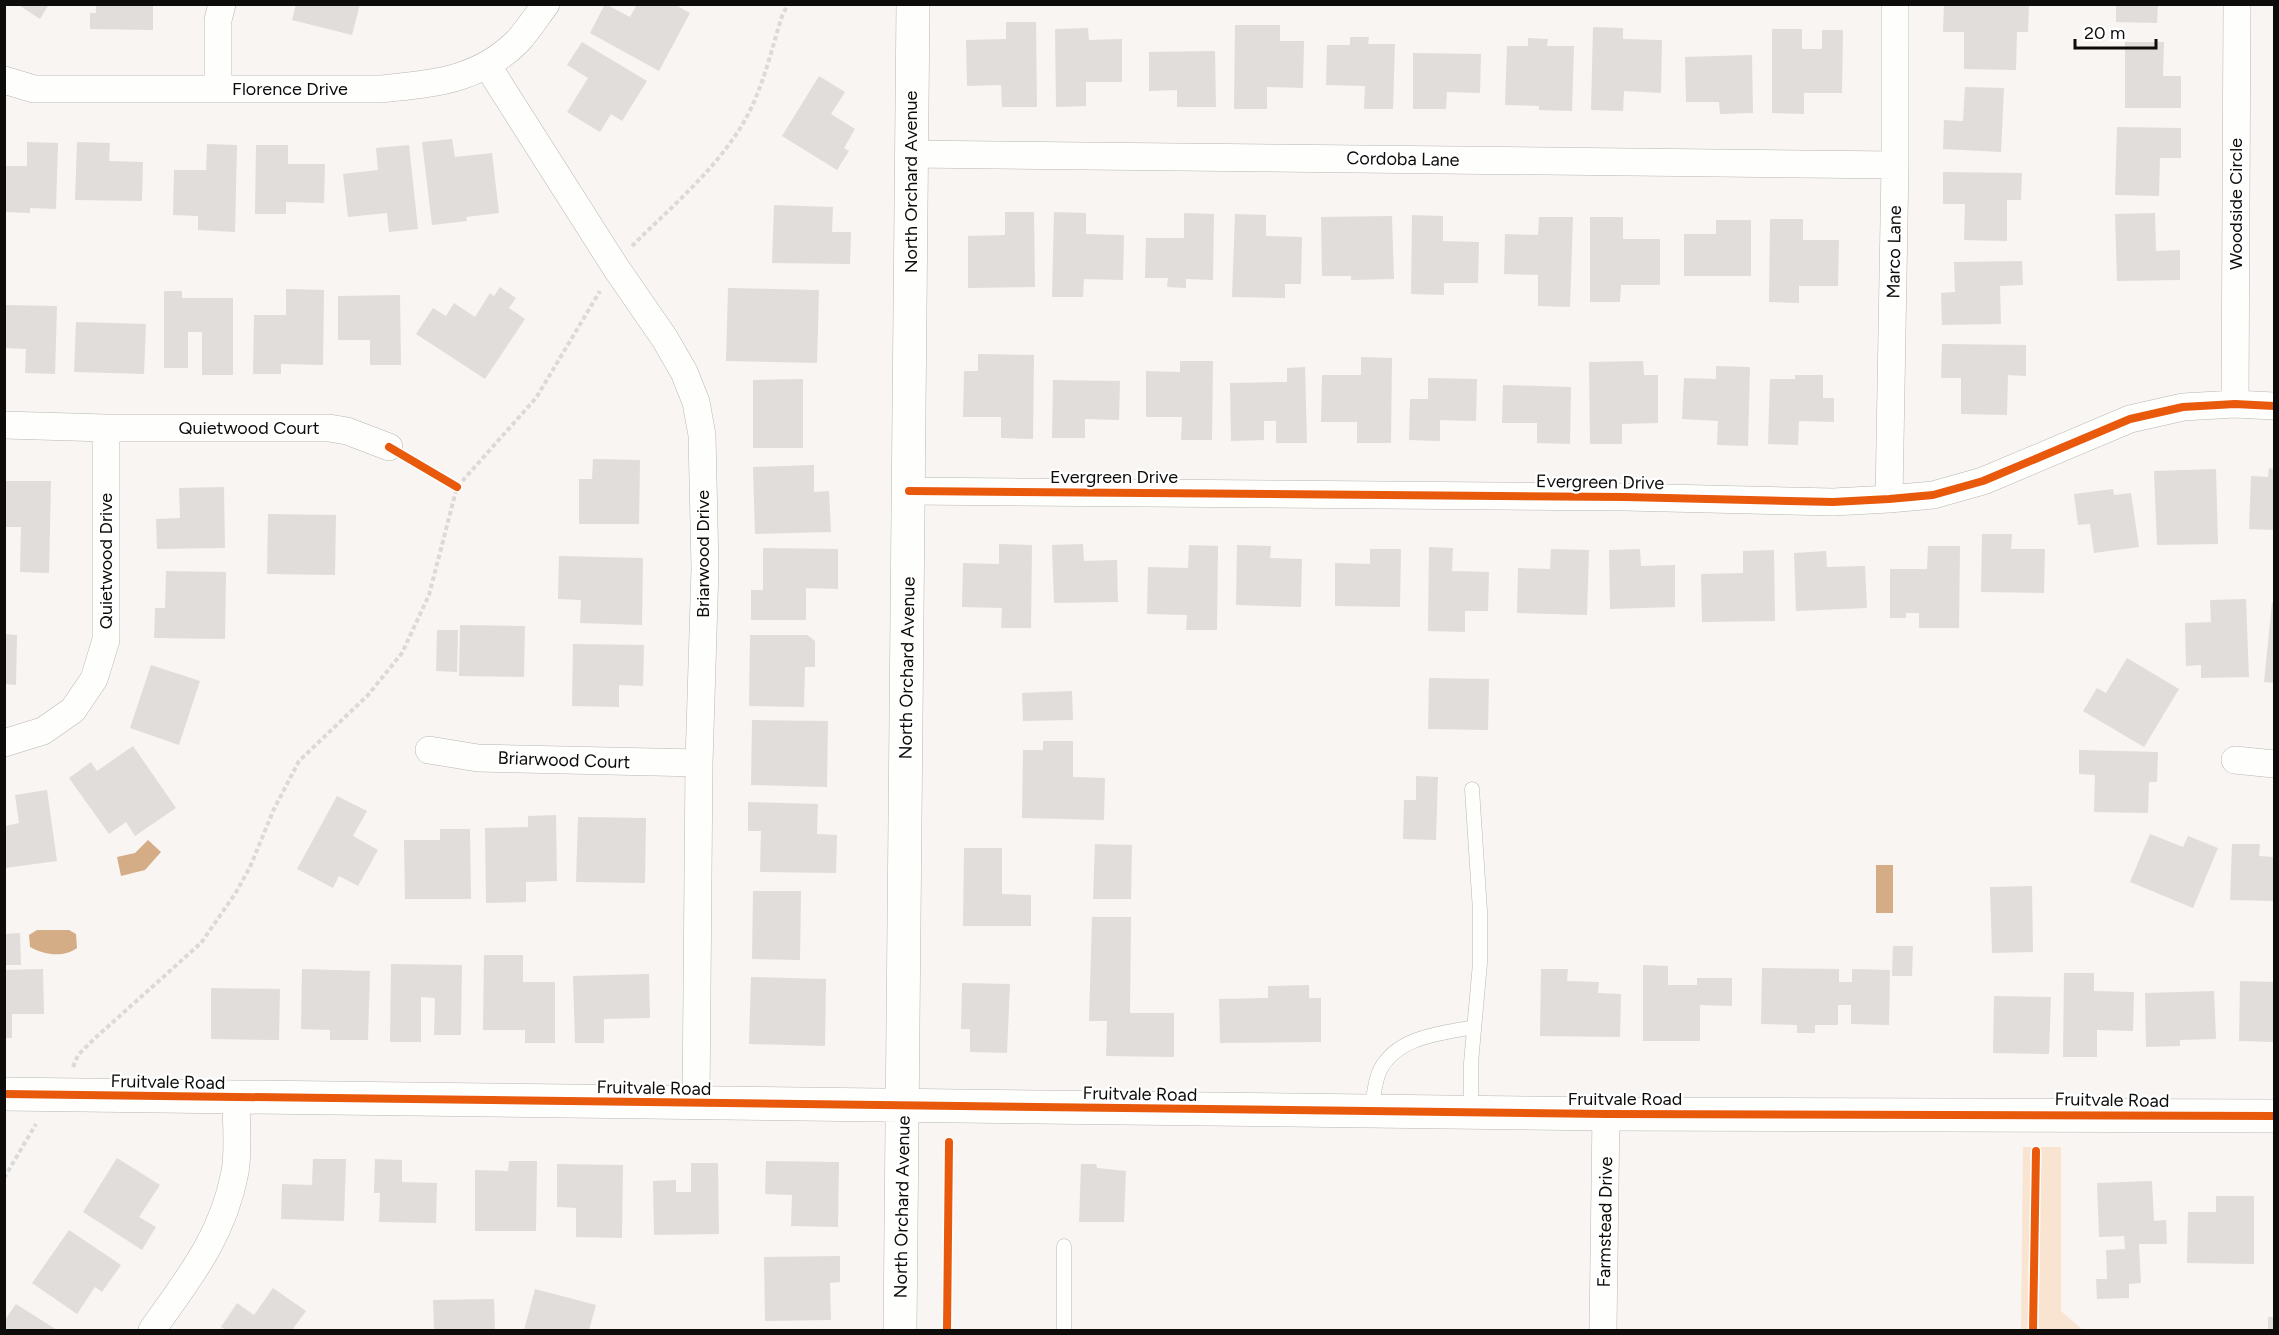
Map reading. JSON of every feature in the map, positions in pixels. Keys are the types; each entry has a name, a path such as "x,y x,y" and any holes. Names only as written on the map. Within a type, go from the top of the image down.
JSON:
{"street":[{"path":"218,89 218,20 222,4"},
{"name":"Florence Drive","path":"4,81 34,89 382,89 454,79 487,65 518,41 546,4"},
{"name":"North Orchard Avenue","path":"900,1330 913,4"},
{"name":"Marco Lane","path":"1889,499 1895,165 1894,4"},
{"name":"Woodside Circle","path":"2235,404 2237,4"},
{"name":"Briarwood Drive","path":"487,65 616,268 665,339 684,372 696,402 702,435 705,568 699,763 696,1103"},
{"name":"Cordoba Lane","path":"911,154 1895,165"},
{"name":"Evergreen Drive","path":"909,491 1577,496 1833,502 1889,499 1933,495 1983,482 2130,419 2183,407 2235,404 2274,406"},
{"path":"4,425 106,428"},
{"name":"Quietwood Court","path":"106,428 329,428 347,431 389,447"},
{"name":"Quietwood Drive","path":"4,743 43,731 73,710 94,679 106,640 106,428"},
{"name":"Briarwood Court","path":"429,750 478,758 699,763"},
{"path":"2235,760 2274,764"},
{"name":"Fruitvale Road","path":"4,1094 1471,1113 2274,1116"},
{"path":"152,1330 206,1253 225,1213 236,1170 236,1098"},
{"name":"Farmstead Drive","path":"1603,1330 1606,1114"}],"lane":[{"path":"1471,1113 1471,1063 1480,963 1480,921 1472,789"},
{"path":"1371,1112 1379,1072 1390,1054 1413,1040 1474,1028"},
{"path":"1064,1246 1064,1330"}],"path":[{"path":"4,1178 78,1055 201,943 236,894 274,809 299,761 368,695 402,653 429,595 453,485 536,398 596,296 632,246 703,177 726,150 758,93 782,16 788,4"}],"shaded area":[{"path":"148,840 161,852 145,870 121,876 117,857 135,853"},
{"path":"1876,865 1893,865 1893,913 1876,913"},
{"path":"37,930 69,930 76,934 77,948 60,954 36,950 30,947 29,935"},
{"path":"2023,1147 2061,1147 2061,1311 2083,1330 2021,1330"}],"building":[{"path":"17,4 49,4 40,19"},
{"path":"96,4 153,4 153,30 90,29 90,13 96,13"},
{"path":"296,4 360,4 352,35 292,20"},
{"path":"605,4 630,17 637,4 674,4 690,13 659,71 590,33"},
{"path":"1944,4 2029,4 2028,32 2017,32 2016,70 1964,69 1964,32 1943,32"},
{"path":"2116,4 2158,4 2157,23 2116,22"},
{"path":"1006,22 1036,22 1037,107 1002,107 1001,85 967,86 966,40 1006,39"},
{"path":"1235,25 1280,25 1280,41 1304,41 1303,88 1267,87 1267,109 1234,109"},
{"path":"1593,27 1623,28 1623,39 1662,40 1661,93 1624,91 1623,111 1591,110"},
{"path":"1088,28 1089,40 1122,39 1122,82 1086,82 1086,106 1056,107 1055,29"},
{"path":"1772,29 1802,29 1802,49 1822,49 1822,30 1843,30 1842,93 1804,93 1804,114 1772,113"},
{"path":"1350,37 1369,37 1368,44 1395,44 1393,109 1364,109 1365,86 1326,85 1327,45 1350,45"},
{"path":"1528,38 1548,39 1547,46 1574,46 1572,111 1539,110 1539,106 1505,105 1507,46 1528,46"},
{"path":"582,42 647,81 622,121 611,114 600,132 567,112 588,78 567,65"},
{"path":"2125,42 2164,42 2163,76 2181,76 2181,108 2125,108"},
{"path":"1215,51 1216,107 1177,107 1177,90 1149,91 1149,52"},
{"path":"1413,53 1481,54 1480,93 1447,92 1446,109 1413,109"},
{"path":"1752,55 1753,113 1720,114 1719,102 1686,102 1685,57"},
{"path":"819,76 845,92 831,114 855,129 844,148 849,151 837,170 782,136"},
{"path":"1965,87 2004,88 2001,152 1943,149 1944,120 1963,121"},
{"path":"2117,127 2181,128 2181,158 2160,158 2159,196 2115,195"},
{"path":"452,139 455,157 492,153 499,213 466,217 467,221 432,225 422,142"},
{"path":"27,142 58,143 56,209 30,208 30,213 4,212 4,166 27,166"},
{"path":"77,142 110,143 109,161 143,162 142,201 75,200"},
{"path":"207,144 237,145 235,232 198,230 198,216 173,215 174,170 206,170"},
{"path":"256,145 288,145 288,164 325,164 324,203 286,202 286,214 255,214"},
{"path":"409,145 418,229 389,232 387,213 348,217 343,174 378,170 376,148"},
{"path":"1943,172 2022,173 2021,200 2007,200 2007,241 1964,240 1965,204 1943,204"},
{"path":"774,205 833,207 832,232 851,232 850,264 772,263"},
{"path":"1005,212 1034,212 1035,287 968,288 968,236 1005,235"},
{"path":"1054,212 1086,213 1086,234 1124,235 1123,280 1084,279 1083,297 1052,297"},
{"path":"1184,213 1214,214 1213,280 1186,279 1186,288 1167,287 1168,278 1145,278 1146,238 1184,238"},
{"path":"2155,213 2156,251 2180,250 2180,280 2117,281 2115,214"},
{"path":"1235,214 1266,215 1266,236 1302,237 1301,284 1285,284 1285,298 1232,297"},
{"path":"1412,215 1443,216 1443,241 1479,242 1478,283 1444,283 1444,295 1411,294"},
{"path":"1392,216 1394,279 1351,280 1351,276 1322,276 1321,217"},
{"path":"1539,217 1573,217 1570,307 1538,306 1538,275 1504,274 1505,234 1538,235"},
{"path":"1590,217 1623,217 1623,239 1660,239 1660,285 1621,285 1620,302 1590,302"},
{"path":"1770,219 1803,219 1803,240 1839,240 1838,286 1799,286 1799,303 1769,302"},
{"path":"1716,220 1751,220 1751,276 1684,276 1684,234 1716,234"},
{"path":"2022,261 2023,285 2000,286 2001,324 1942,325 1941,293 1955,292 1954,262"},
{"path":"500,287 516,298 509,308 525,319 485,379 416,334 433,308 446,316 454,303 475,317 490,293 494,296"},
{"path":"728,288 819,290 817,363 726,361"},
{"path":"286,289 324,290 323,365 281,364 281,374 253,374 254,315 286,315"},
{"path":"164,291 182,291 182,298 233,298 233,375 202,375 202,332 188,332 188,368 164,368"},
{"path":"400,295 401,365 370,365 370,340 338,340 338,296"},
{"path":"4,305 57,306 55,374 25,373 26,349 4,348"},
{"path":"76,322 146,324 144,374 74,372"},
{"path":"1942,344 2026,345 2026,376 2008,375 2007,415 1961,414 1961,378 1941,378"},
{"path":"978,354 1034,355 1033,439 1001,438 1001,417 963,417 964,371 978,371"},
{"path":"1361,357 1392,358 1391,443 1357,443 1357,422 1321,422 1322,375 1361,375"},
{"path":"1180,361 1213,361 1212,440 1181,440 1182,417 1146,417 1146,371 1180,372"},
{"path":"1643,361 1644,375 1658,375 1658,423 1622,424 1622,444 1590,444 1589,362"},
{"path":"1716,366 1750,367 1748,446 1717,445 1718,421 1682,419 1684,378 1716,379"},
{"path":"1305,367 1307,443 1276,443 1276,421 1264,421 1264,440 1231,441 1230,383 1287,382 1287,368"},
{"path":"1795,375 1823,375 1823,398 1834,398 1834,422 1799,421 1798,445 1768,444 1770,379 1795,379"},
{"path":"1428,378 1477,379 1476,421 1440,420 1440,441 1409,440 1410,399 1428,399"},
{"path":"803,379 803,448 753,448 753,380"},
{"path":"1053,380 1120,381 1119,420 1085,419 1085,438 1052,438"},
{"path":"1503,385 1571,387 1570,444 1537,443 1537,423 1502,423"},
{"path":"593,459 640,460 639,524 579,524 579,479 592,479"},
{"path":"814,465 814,492 829,491 831,532 755,534 753,467"},
{"path":"2269,468 2274,469 2274,530 2249,529 2251,476 2268,477"},
{"path":"2216,469 2218,544 2157,545 2154,471"},
{"path":"4,481 51,481 49,573 20,572 21,527 4,527"},
{"path":"224,487 225,548 157,549 156,519 180,518 179,488"},
{"path":"2113,489 2114,495 2131,493 2139,547 2094,553 2090,524 2078,525 2074,494"},
{"path":"268,514 336,515 335,575 267,574"},
{"path":"1982,534 2012,534 2011,549 2045,549 2044,593 1981,592"},
{"path":"999,544 1032,545 1031,628 1001,628 1002,608 962,607 963,563 999,564"},
{"path":"1083,544 1084,561 1117,560 1118,602 1054,603 1052,545"},
{"path":"1189,545 1218,546 1217,630 1186,630 1187,615 1147,614 1148,567 1188,568"},
{"path":"1237,545 1271,546 1270,558 1302,559 1301,607 1236,605"},
{"path":"1928,546 1960,546 1959,628 1919,628 1919,613 1906,613 1906,618 1890,618 1890,569 1927,569"},
{"path":"1429,547 1453,548 1452,571 1489,572 1488,611 1465,611 1465,632 1428,631"},
{"path":"763,548 838,549 838,589 806,588 806,620 751,620 751,590 763,590"},
{"path":"1370,549 1401,549 1400,607 1335,606 1335,563 1370,564"},
{"path":"1551,549 1589,550 1587,615 1517,613 1518,568 1550,569"},
{"path":"1640,549 1641,566 1675,565 1675,607 1610,609 1609,550"},
{"path":"1774,550 1775,621 1702,622 1701,574 1743,573 1743,551"},
{"path":"1826,551 1827,567 1865,566 1867,608 1796,611 1794,553"},
{"path":"559,556 643,558 642,625 580,623 581,600 558,599"},
{"path":"166,571 226,572 225,639 154,638 155,608 165,608"},
{"path":"2246,599 2249,677 2201,678 2201,665 2186,666 2185,623 2211,622 2210,600"},
{"path":"2272,603 2274,603 2274,683 2264,682"},
{"path":"460,625 525,626 524,677 459,676"},
{"path":"437,630 458,630 457,672 436,671"},
{"path":"4,634 17,635 16,685 4,684"},
{"path":"750,635 807,635 815,641 815,667 805,667 804,707 749,706"},
{"path":"573,644 644,645 643,686 619,685 619,707 572,706"},
{"path":"2127,658 2179,689 2144,747 2083,711 2097,688 2106,693"},
{"path":"151,665 200,681 179,745 130,728"},
{"path":"1429,678 1489,679 1488,730 1428,729"},
{"path":"1072,691 1073,720 1023,721 1022,693"},
{"path":"752,720 828,721 827,787 751,785"},
{"path":"1043,741 1073,741 1073,777 1105,778 1104,820 1022,818 1023,750 1043,750"},
{"path":"133,746 176,808 135,836 126,822 109,834 69,778 91,762 97,771"},
{"path":"2079,750 2158,752 2157,782 2149,782 2148,813 2094,812 2095,775 2079,774"},
{"path":"1416,776 1438,777 1436,840 1403,839 1404,800 1416,800"},
{"path":"47,790 57,861 5,868 5,826 19,823 15,795"},
{"path":"337,796 367,811 353,836 378,850 358,886 339,876 333,888 297,869"},
{"path":"748,802 818,804 817,834 837,835 836,873 760,872 761,831 748,831"},
{"path":"556,815 557,881 526,882 526,902 486,903 485,828 528,827 528,816"},
{"path":"578,817 646,818 645,883 576,882"},
{"path":"440,829 470,829 471,899 405,899 404,840 440,840"},
{"path":"2150,834 2183,847 2188,836 2218,848 2193,908 2130,882"},
{"path":"1095,844 1132,845 1131,899 1093,899"},
{"path":"2232,844 2260,844 2259,856 2274,857 2274,901 2230,900"},
{"path":"964,848 1002,848 1002,894 1031,895 1031,926 963,926"},
{"path":"2032,886 2033,952 1992,953 1990,887"},
{"path":"753,891 801,891 800,960 752,959"},
{"path":"1092,917 1131,917 1130,1013 1174,1013 1174,1057 1106,1056 1107,1021 1089,1021"},
{"path":"20,933 21,965 4,965 4,934"},
{"path":"1893,946 1913,946 1912,976 1892,976"},
{"path":"484,955 523,955 523,982 555,982 555,1043 525,1043 525,1030 483,1030"},
{"path":"391,964 462,965 461,1035 434,1035 435,998 421,997 421,1042 390,1042"},
{"path":"1643,965 1668,966 1668,985 1697,985 1697,978 1732,978 1732,1006 1700,1005 1700,1041 1643,1041"},
{"path":"1762,968 1839,969 1839,982 1852,982 1852,969 1890,970 1889,1025 1851,1024 1851,1005 1838,1005 1838,1025 1815,1025 1815,1033 1797,1033 1797,1025 1761,1024"},
{"path":"43,969 44,1014 12,1014 12,1038 4,1038 4,970"},
{"path":"302,969 370,971 368,1040 330,1040 330,1030 301,1029"},
{"path":"1541,969 1568,969 1567,981 1599,982 1598,993 1621,994 1620,1037 1540,1036"},
{"path":"2064,973 2094,973 2094,991 2134,992 2133,1031 2097,1030 2097,1057 2063,1057"},
{"path":"649,974 650,1018 604,1019 604,1043 575,1043 573,976"},
{"path":"751,977 826,979 825,1046 749,1044"},
{"path":"2240,981 2274,982 2274,1042 2239,1041"},
{"path":"962,983 1010,984 1007,1053 970,1052 970,1029 961,1029"},
{"path":"1309,985 1309,998 1321,998 1321,1042 1220,1043 1219,999 1268,998 1268,986"},
{"path":"211,988 280,989 279,1040 211,1039"},
{"path":"2214,991 2216,1039 2180,1040 2180,1046 2146,1047 2145,993"},
{"path":"1994,996 2051,997 2049,1054 1993,1053"},
{"path":"117,1158 160,1185 139,1217 156,1227 142,1250 83,1212"},
{"path":"313,1159 346,1159 344,1221 281,1219 282,1184 312,1185"},
{"path":"375,1159 402,1160 402,1182 437,1183 436,1223 379,1222 380,1193 374,1193"},
{"path":"509,1161 537,1161 536,1231 475,1231 475,1170 508,1171"},
{"path":"766,1161 839,1162 838,1227 791,1226 792,1195 765,1194"},
{"path":"691,1163 718,1163 719,1234 654,1235 653,1181 676,1180 676,1192 691,1192"},
{"path":"557,1164 623,1165 622,1238 576,1237 576,1208 557,1207"},
{"path":"1081,1164 1096,1164 1097,1168 1126,1171 1124,1222 1079,1222"},
{"path":"2152,1181 2154,1221 2166,1220 2167,1244 2139,1244 2141,1283 2129,1284 2129,1298 2097,1299 2096,1279 2107,1279 2106,1250 2125,1249 2124,1236 2099,1237 2097,1183"},
{"path":"2216,1196 2254,1196 2254,1264 2187,1263 2188,1212 2216,1212"},
{"path":"69,1230 121,1265 102,1292 95,1287 77,1314 32,1283"},
{"path":"840,1256 840,1282 830,1283 831,1320 765,1321 764,1257"},
{"path":"273,1288 306,1311 292,1330 226,1330 221,1327 237,1303 254,1315"},
{"path":"535,1289 596,1305 589,1330 524,1330"},
{"path":"494,1299 495,1330 434,1330 433,1300"},
{"path":"16,1304 57,1330 4,1330 4,1321"},
{"path":"2268,1317 2274,1317 2274,1330 2268,1330"}],"cycle path":[{"path":"909,491 1625,497 1833,502 1889,499 1933,495 1983,481 2130,419 2183,407 2235,404 2274,406"},
{"path":"389,447 457,487"},
{"path":"4,1094 1606,1114 2274,1116"},
{"path":"947,1330 949,1142"},
{"path":"2033,1330 2036,1151"}]}
